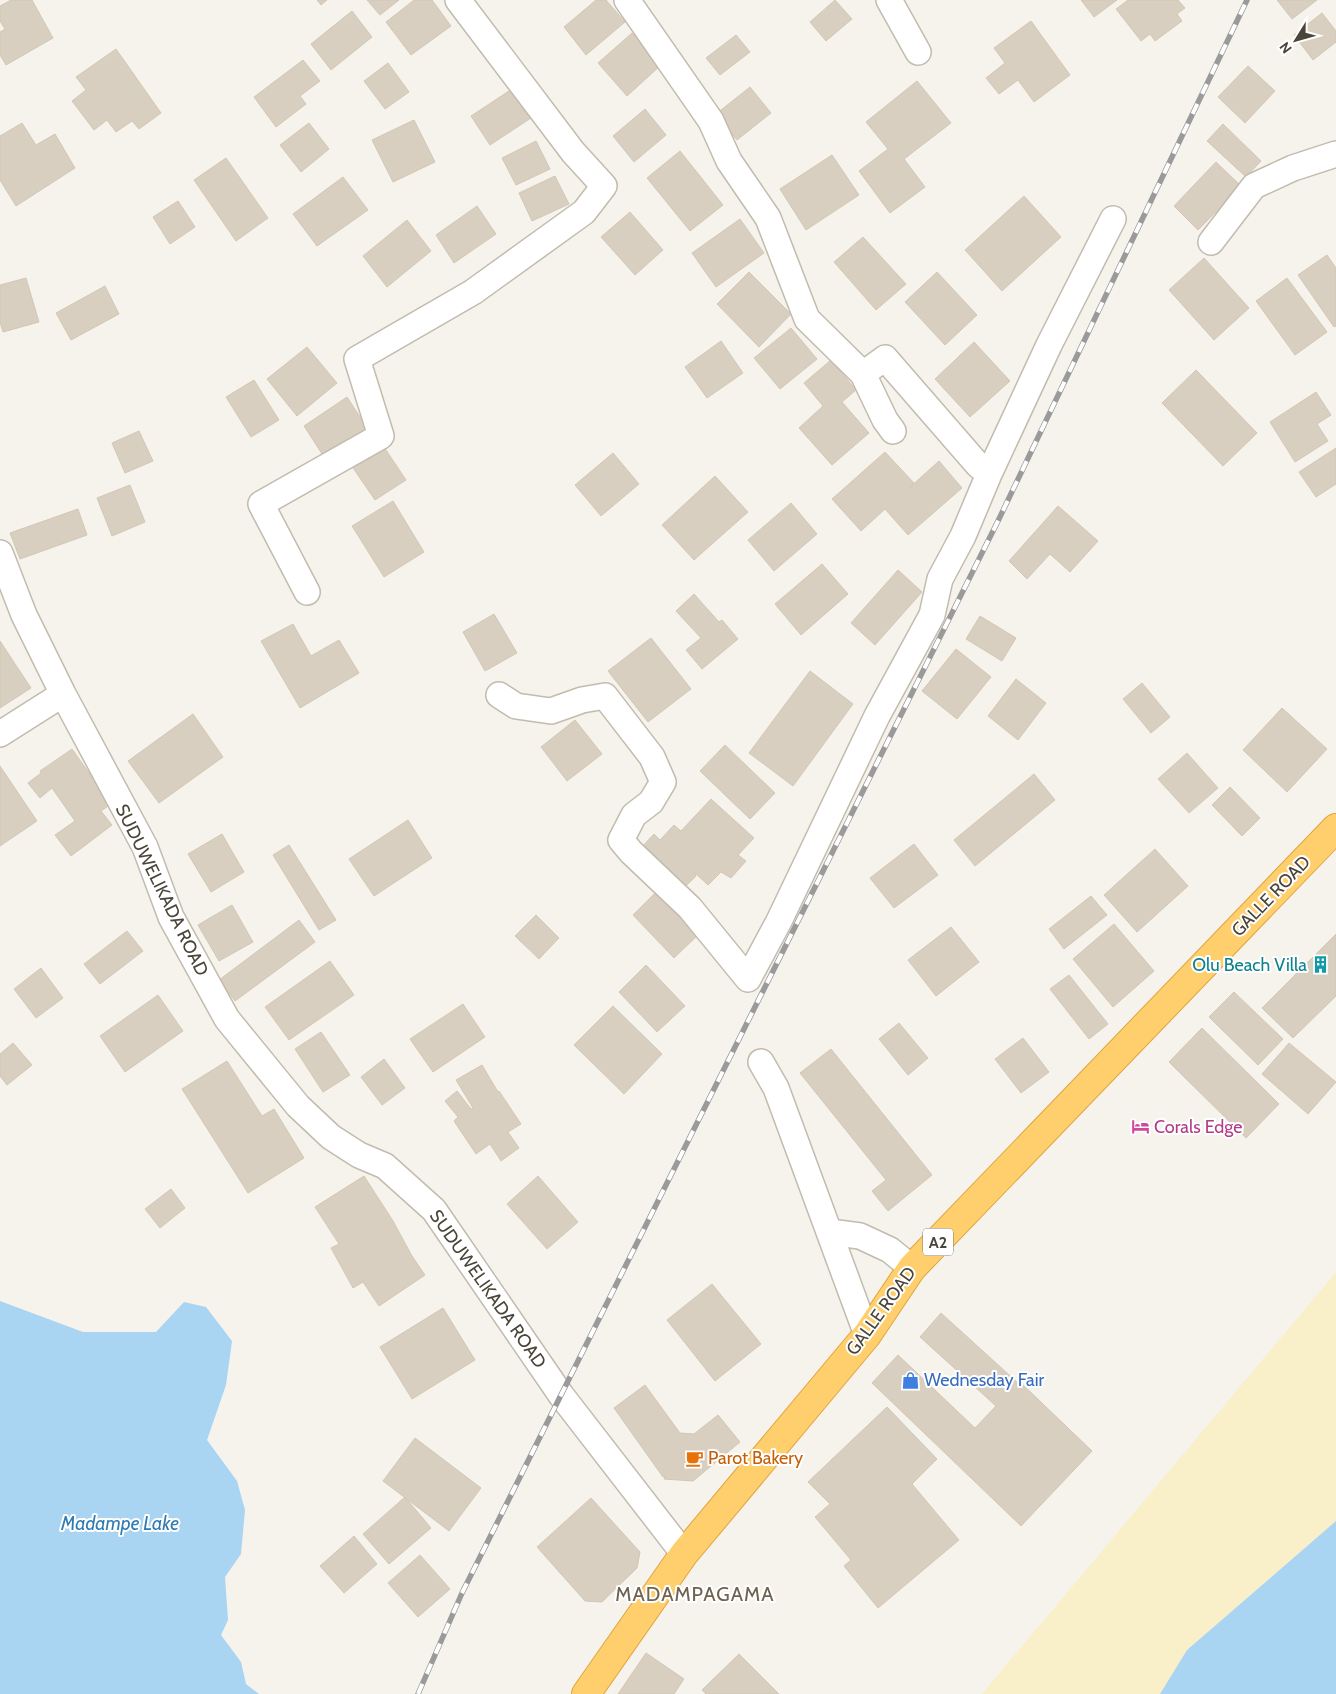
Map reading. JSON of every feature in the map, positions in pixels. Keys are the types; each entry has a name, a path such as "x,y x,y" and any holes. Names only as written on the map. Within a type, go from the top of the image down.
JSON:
{"highway":[{"name":"GALLE ROAD","path":"586,1694 684,1554 867,1335 912,1268 1336,828"}],"street":[{"path":"307,592 261,504 381,436 357,360 473,292 584,212 604,186 573,152 458,0"},
{"path":"627,0 711,121 729,161 768,218 807,319 863,374 885,420 894,431"},
{"path":"889,0 918,52"},
{"path":"1211,242 1254,186 1293,168 1336,154"},
{"path":"499,695 516,706 551,711 582,700 605,696 652,757 663,782 650,802 634,815 621,840 631,852 690,908 748,979 779,921 877,716 932,615 940,579 962,536 1049,345 1113,219"},
{"path":"863,374 885,358 978,465 989,474"},
{"name":"SUDUWELIKADA ROAD","path":"0,553 24,615 63,694 145,848 171,917 227,1020 298,1106 331,1137 359,1155 385,1166 434,1210 561,1394 684,1554"},
{"path":"0,734 63,694"},
{"path":"761,1062 776,1088 867,1335"},
{"path":"830,1232 860,1236 890,1250 912,1268"}],"sand":[{"path":"1336,1272 1336,1521 1187,1650 1160,1694 982,1694"}],"water":[{"name":"Madampe Lake","path":"0,1301 83,1332 156,1332 184,1302 206,1307 232,1341 226,1385 207,1440 237,1481 245,1510 241,1554 225,1577 228,1620 221,1635 241,1662 246,1684 259,1694 0,1694"},
{"path":"1336,1521 1336,1694 1160,1694 1187,1650"}],"building":[{"path":"11,0 32,0 53,38 6,65 0,55 0,32 5,29 0,21 0,6"},
{"path":"317,0 327,0 321,5"},
{"path":"367,0 399,0 380,15"},
{"path":"414,0 432,0 451,26 411,55 386,22"},
{"path":"596,0 606,0 625,22 586,55 564,27"},
{"path":"835,0 852,19 826,41 810,22"},
{"path":"1081,0 1117,0 1094,17"},
{"path":"1128,0 1178,0 1185,8 1177,14 1182,21 1155,41 1150,34 1141,41 1116,9"},
{"path":"1277,0 1317,0 1292,19"},
{"path":"352,11 372,37 331,70 311,44"},
{"path":"1322,13 1336,31 1336,42 1313,60 1294,35"},
{"path":"1031,21 1070,75 1034,102 1018,80 999,94 986,78 1005,63 994,48"},
{"path":"632,33 661,65 627,96 598,63"},
{"path":"736,35 750,52 720,75 706,58"},
{"path":"116,49 161,113 139,129 132,121 116,132 107,120 94,130 72,101 86,90 76,77"},
{"path":"303,60 320,81 300,96 306,104 276,127 254,97"},
{"path":"388,63 409,92 385,109 364,81"},
{"path":"1248,66 1275,91 1245,123 1218,97"},
{"path":"917,81 951,123 904,159 925,187 890,213 859,171 888,149 866,122"},
{"path":"515,87 534,116 490,145 471,116"},
{"path":"750,87 771,113 737,140 716,114"},
{"path":"645,109 666,135 634,162 613,136"},
{"path":"414,120 435,162 393,182 372,140"},
{"path":"22,123 36,145 55,134 75,168 16,206 0,180 0,136"},
{"path":"309,123 329,149 301,172 280,145"},
{"path":"1223,124 1261,161 1246,177 1207,141"},
{"path":"536,141 550,169 516,185 502,158"},
{"path":"680,151 723,205 690,231 647,178"},
{"path":"832,155 859,195 806,230 780,189"},
{"path":"226,158 268,218 236,241 194,180"},
{"path":"1216,162 1241,186 1198,230 1174,206"},
{"path":"555,176 569,204 532,221 519,193"},
{"path":"343,177 368,210 317,246 293,214"},
{"path":"1024,196 1061,237 1002,291 965,250"},
{"path":"178,201 195,227 170,244 153,217"},
{"path":"477,206 496,234 454,263 436,235"},
{"path":"630,212 663,250 635,275 601,237"},
{"path":"740,219 764,253 716,287 692,253"},
{"path":"407,220 431,251 387,287 363,256"},
{"path":"863,237 906,284 876,310 834,262"},
{"path":"1327,255 1336,268 1336,326 1334,327 1298,275"},
{"path":"1204,258 1249,308 1214,340 1169,290"},
{"path":"749,272 791,314 759,347 717,304"},
{"path":"937,272 977,315 945,345 905,302"},
{"path":"26,278 39,322 3,332 0,322 0,285"},
{"path":"1287,278 1327,332 1295,355 1256,301"},
{"path":"105,286 119,314 71,340 56,313"},
{"path":"791,328 817,359 780,389 754,358"},
{"path":"721,341 743,373 707,398 685,367"},
{"path":"974,342 1010,381 970,417 935,379"},
{"path":"307,347 337,383 297,416 267,379"},
{"path":"831,360 856,390 842,402 869,433 832,465 799,428 823,406 804,383"},
{"path":"1196,370 1257,433 1223,466 1162,403"},
{"path":"254,380 279,420 251,437 226,397"},
{"path":"1316,392 1331,415 1317,424 1328,441 1295,462 1270,422"},
{"path":"347,397 369,431 326,460 304,426"},
{"path":"139,431 153,461 125,473 112,443"},
{"path":"382,444 406,480 375,500 351,465"},
{"path":"1336,448 1336,484 1316,497 1299,472"},
{"path":"885,452 914,483 909,488 939,461 962,488 908,535 885,509 861,531 832,499"},
{"path":"613,453 639,484 601,516 575,485"},
{"path":"715,476 748,512 694,560 662,525"},
{"path":"130,485 145,522 112,536 97,498"},
{"path":"393,501 424,552 384,577 352,526"},
{"path":"791,503 817,534 774,571 748,540"},
{"path":"1058,506 1098,541 1070,572 1050,554 1027,579 1009,561"},
{"path":"78,509 87,535 20,559 10,533"},
{"path":"822,564 848,594 801,635 775,604"},
{"path":"898,570 922,592 875,645 851,623"},
{"path":"694,594 719,622 722,620 738,639 702,669 686,650 701,638 676,611"},
{"path":"494,614 517,653 485,671 463,632"},
{"path":"980,616 1016,638 1002,661 966,639"},
{"path":"293,624 311,656 339,640 359,673 300,708 261,641"},
{"path":"651,638 691,689 648,722 608,671"},
{"path":"0,641 31,688 0,708"},
{"path":"956,649 991,677 957,719 922,691"},
{"path":"810,671 853,704 793,786 749,753"},
{"path":"1016,679 1046,703 1018,740 988,716"},
{"path":"1142,683 1170,717 1151,733 1123,699"},
{"path":"1282,708 1327,749 1287,792 1243,750"},
{"path":"193,714 223,757 159,803 128,761"},
{"path":"575,720 602,754 567,781 541,747"},
{"path":"725,745 775,793 750,819 700,771"},
{"path":"72,749 111,804 101,811 112,825 71,856 55,835 75,821 52,788 40,798 28,783 41,773 40,771"},
{"path":"1187,753 1218,788 1189,813 1158,779"},
{"path":"0,766 37,821 0,846"},
{"path":"1034,774 1055,800 975,866 954,840"},
{"path":"1230,787 1260,818 1242,836 1212,805"},
{"path":"711,799 754,838 738,855 746,861 731,878 721,872 708,885 694,872 696,876 681,891 639,850 654,834 660,840 674,825 681,831"},
{"path":"408,820 432,858 374,896 349,859"},
{"path":"222,834 244,872 211,892 188,854"},
{"path":"914,844 938,875 894,908 870,878"},
{"path":"289,845 336,920 319,930 273,855"},
{"path":"1155,849 1188,886 1137,932 1104,895"},
{"path":"656,892 698,935 674,958 633,915"},
{"path":"1091,896 1107,915 1064,949 1049,929"},
{"path":"232,905 253,942 219,961 198,925"},
{"path":"536,915 559,938 539,959 515,936"},
{"path":"299,920 315,942 235,1001 219,980"},
{"path":"1114,924 1154,971 1113,1007 1073,959"},
{"path":"951,927 979,962 936,996 908,960"},
{"path":"127,931 143,951 100,984 84,964"},
{"name":"Olu Beach Villa","path":"1336,934 1336,996 1293,1038 1262,1008"},
{"path":"330,961 354,995 289,1040 265,1007"},
{"path":"646,965 685,1006 657,1032 619,992"},
{"path":"41,968 63,998 36,1018 14,989"},
{"path":"1069,975 1108,1024 1089,1039 1050,989"},
{"path":"1234,992 1283,1039 1258,1065 1209,1017"},
{"path":"158,995 183,1031 125,1072 100,1036"},
{"path":"463,1004 485,1037 433,1072 410,1039"},
{"path":"613,1006 662,1054 624,1094 574,1045"},
{"path":"899,1023 928,1058 908,1075 879,1039"},
{"path":"1202,1028 1279,1104 1246,1138 1169,1062"},
{"path":"321,1032 350,1075 323,1092 295,1049"},
{"path":"1023,1038 1049,1072 1021,1093 995,1059"},
{"path":"13,1043 32,1065 7,1085 0,1076 0,1054"},
{"path":"1289,1043 1336,1082 1308,1114 1262,1074"},
{"path":"831,1049 932,1175 888,1211 872,1191 886,1180 800,1073"},
{"path":"384,1059 405,1088 382,1105 361,1077"},
{"path":"227,1061 262,1116 274,1109 304,1158 248,1193 182,1089"},
{"path":"482,1065 498,1092 521,1124 508,1132 519,1148 501,1161 490,1144 476,1154 454,1121 458,1117 445,1101 457,1091 471,1109 473,1108 456,1080"},
{"path":"364,1176 425,1275 379,1306 363,1282 353,1288 331,1248 339,1244 315,1207"},
{"path":"538,1176 578,1222 547,1249 507,1204"},
{"path":"171,1189 185,1208 160,1228 145,1209"},
{"path":"712,1284 761,1344 715,1381 667,1320"},
{"path":"443,1308 475,1360 412,1399 380,1347"},
{"path":"941,1313 1018,1383 1019,1381 1092,1451 1021,1526 872,1383 898,1355 975,1428 996,1406 920,1337"},
{"path":"645,1385 680,1433 694,1434 718,1415 740,1442 693,1481 664,1479 665,1476 663,1477 614,1408"},
{"path":"887,1407 937,1459 912,1484 959,1540 878,1608 844,1566 851,1560 815,1517 830,1504 808,1482"},
{"path":"415,1438 481,1488 449,1531 383,1481"},
{"path":"405,1497 431,1528 389,1564 363,1534"},
{"path":"591,1498 640,1552 637,1568 602,1602 585,1601 537,1547"},
{"path":"354,1536 377,1564 344,1593 320,1566"},
{"path":"420,1555 450,1589 418,1617 388,1583"},
{"path":"646,1653 684,1679 674,1694 618,1694"},
{"path":"739,1654 779,1694 706,1694 702,1690"}],"railway":[{"path":"418,1694 462,1593 998,521 1247,0"}],"place":[{"name":"Olu Beach Villa","path":"1321,965"},
{"name":"Corals Edge","path":"1140,1127"},
{"name":"Wednesday Fair","path":"910,1380"},
{"name":"Parot Bakery","path":"694,1458"}],"district":[{"name":"MADAMPAGAMA","path":"695,1594"}]}
